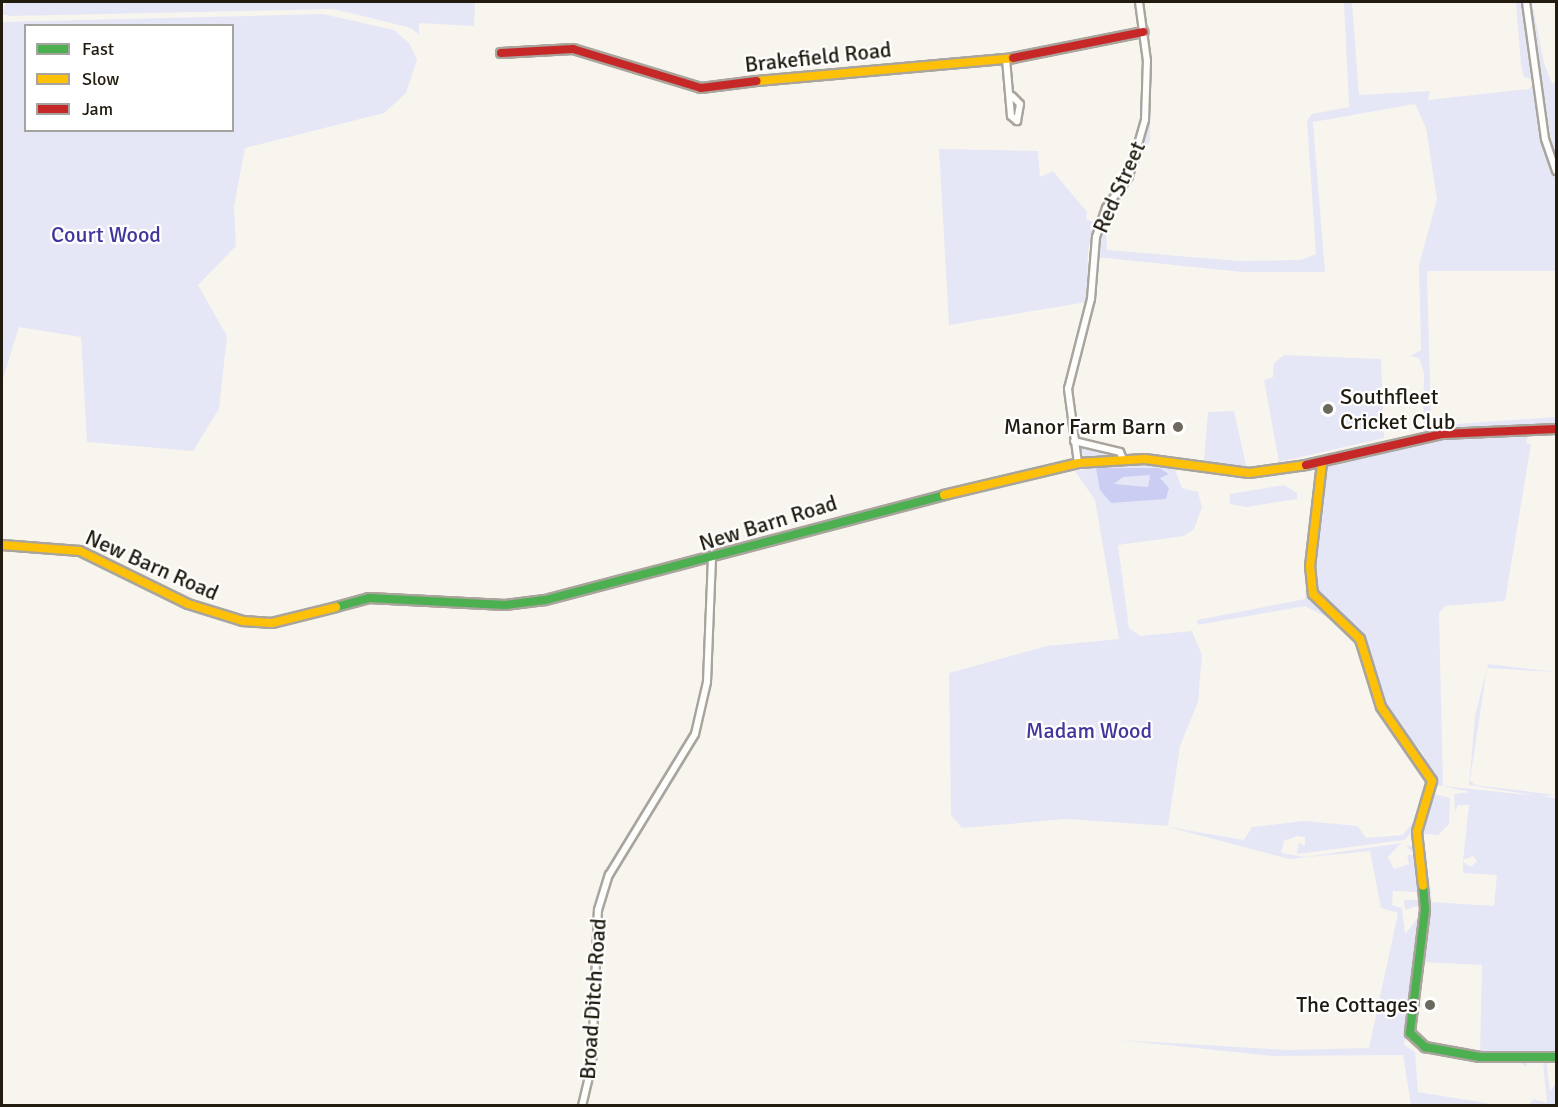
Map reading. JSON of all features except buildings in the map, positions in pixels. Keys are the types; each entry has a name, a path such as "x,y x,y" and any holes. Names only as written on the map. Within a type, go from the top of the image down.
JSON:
{"street":[{"name":"Red Street","path":"1078,464 1069,382 1091,299 1096,237 1106,208 1129,176 1143,134 1143,32 1139,2"},
{"path":"1526,2 1545,139 1557,171"},
{"name":"Brakefield Road","path":"501,53 573,49 701,88 868,67 941,67 1006,59 1143,32"},
{"path":"1006,59 1012,96"},
{"name":"New Barn Road","path":"2,546 84,553 188,604 258,623 387,597 505,605 545,600 712,559 830,522 1078,464 1123,459 1244,474 1322,463 1442,434 1557,429"},
{"path":"1074,441 1120,452 1123,459"},
{"path":"1322,463 1310,566 1313,594 1357,634 1384,713 1432,782 1417,832 1425,914 1410,1033 1425,1047 1480,1057 1557,1057"},
{"name":"Broad Ditch Road","path":"582,1106 592,1064 598,910 609,875 695,734 708,682 712,559"}],"green space":[{"path":"6,2 475,2 474,26 419,23 419,35 411,28 334,9 11,16 2,14"},
{"path":"1344,2 1352,2 1359,95 1430,91 1428,100 1529,89 1535,83 1556,176 1556,271 1427,271 1431,419 1442,425 1556,417 1556,425 1423,431 1424,373 1419,358 1410,356 1421,350 1419,265 1437,199 1426,128 1415,104 1313,122 1325,272 1242,272 1096,257 1106,211 1143,145 1151,84 1150,141 1106,229 1107,250 1239,261 1300,260 1316,254 1307,121 1312,114 1349,107"},
{"path":"1516,2 1525,2 1531,79 1524,77 1521,66"},
{"path":"1527,2 1532,2 1544,63 1552,83 1556,83 1556,167"},
{"name":"Court Wood","path":"323,14 394,30 409,43 417,60 406,93 384,113 245,148 234,206 236,246 198,285 227,336 219,409 193,451 87,442 81,337 19,327 2,382 2,22"},
{"path":"939,149 1038,151 1040,177 1053,171 1087,212 1086,219 1095,223 1088,250 1087,302 949,325"},
{"name":"Southfleet Cricket Club","path":"1284,355 1381,359 1384,438 1279,462 1264,380 1273,377 1274,363"},
{"path":"1234,411 1247,470 1204,461 1208,412"},
{"path":"1529,432 1526,443 1531,444 1505,601 1445,606 1439,613 1443,786 1538,796 1469,785 1475,716 1487,668 1470,780 1475,785 1556,795 1543,796 1556,798 1556,1055 1480,1055 1482,965 1421,962 1425,933 1419,833 1435,794 1450,798 1449,824 1438,835 1423,834 1432,902 1494,906 1497,875 1463,873 1463,862 1471,867 1477,861 1473,856 1463,860 1469,805 1458,805 1455,812 1454,794 1470,792 1437,785 1422,752 1385,712 1363,643 1321,602 1312,583 1328,466 1451,436"},
{"path":"1079,445 1118,454 1085,458"},
{"name":"Madam Wood","path":"1121,464 1174,467 1182,488 1198,492 1202,507 1194,529 1184,536 1118,545 1129,628 1140,636 1192,631 1202,655 1198,702 1180,746 1168,826 1067,819 962,828 951,815 949,673 1047,646 1119,639 1095,500 1075,471"},
{"path":"1284,485 1297,493 1297,499 1247,507 1230,504 1230,494"},
{"path":"1307,567 1313,600 1342,620 1358,638 1369,664 1378,705 1425,768 1431,787 1414,830 1404,840 1297,854 1299,843 1305,846 1305,837 1297,836 1284,841 1281,853 1305,857 1401,843 1388,857 1394,869 1409,864 1407,855 1414,855 1406,845 1416,848 1423,904 1405,910 1404,900 1417,900 1417,892 1393,891 1392,905 1402,908 1405,934 1424,910 1404,1045 1415,1052 1418,1092 1498,1105 1411,1105 1403,1055 1273,1056 1119,1040 1287,1050 1369,1048 1398,913 1381,908 1370,851 1289,859 1168,827 1244,840 1252,827 1304,821 1358,826 1366,838 1403,835 1413,822 1427,794 1427,775 1372,699 1366,660 1348,628 1305,606 1198,625 1197,620 1305,599"},
{"path":"1488,664 1556,672 1487,668"},
{"path":"1546,1059 1550,1091 1556,1083 1556,1105 1528,1105 1534,1099 1547,1103 1543,1062 1528,1062 1526,1067 1519,1061 1485,1063"}],"water":[{"path":"1096,468 1159,468 1169,474 1160,478 1169,488 1166,499 1111,503 1100,490","holes":["1150,475 1148,487 1114,484 1123,477"]}],"traffic: fast":[{"path":"336,607 369,598 505,605 545,600 944,495"},
{"path":"1423,886 1425,910 1410,1033 1425,1047 1480,1057 1556,1057"}],"traffic: slow":[{"path":"757,81 1013,58"},
{"path":"944,495 1078,463 1145,459 1249,473 1306,465"},
{"path":"1322,463 1310,566 1313,594 1360,639 1381,707 1432,781 1417,832 1423,886"},
{"path":"2,545 80,551 188,604 243,621 272,623 336,607"}],"traffic: jam":[{"path":"1013,58 1143,32"},
{"path":"501,53 573,49 701,88 757,81"},
{"path":"1306,465 1442,434 1556,429"}],"place":[{"name":"Southfleet Cricket Club","path":"1328,409"},
{"name":"Manor Farm Barn","path":"1178,427"},
{"name":"The Cottages","path":"1430,1005"}]}
